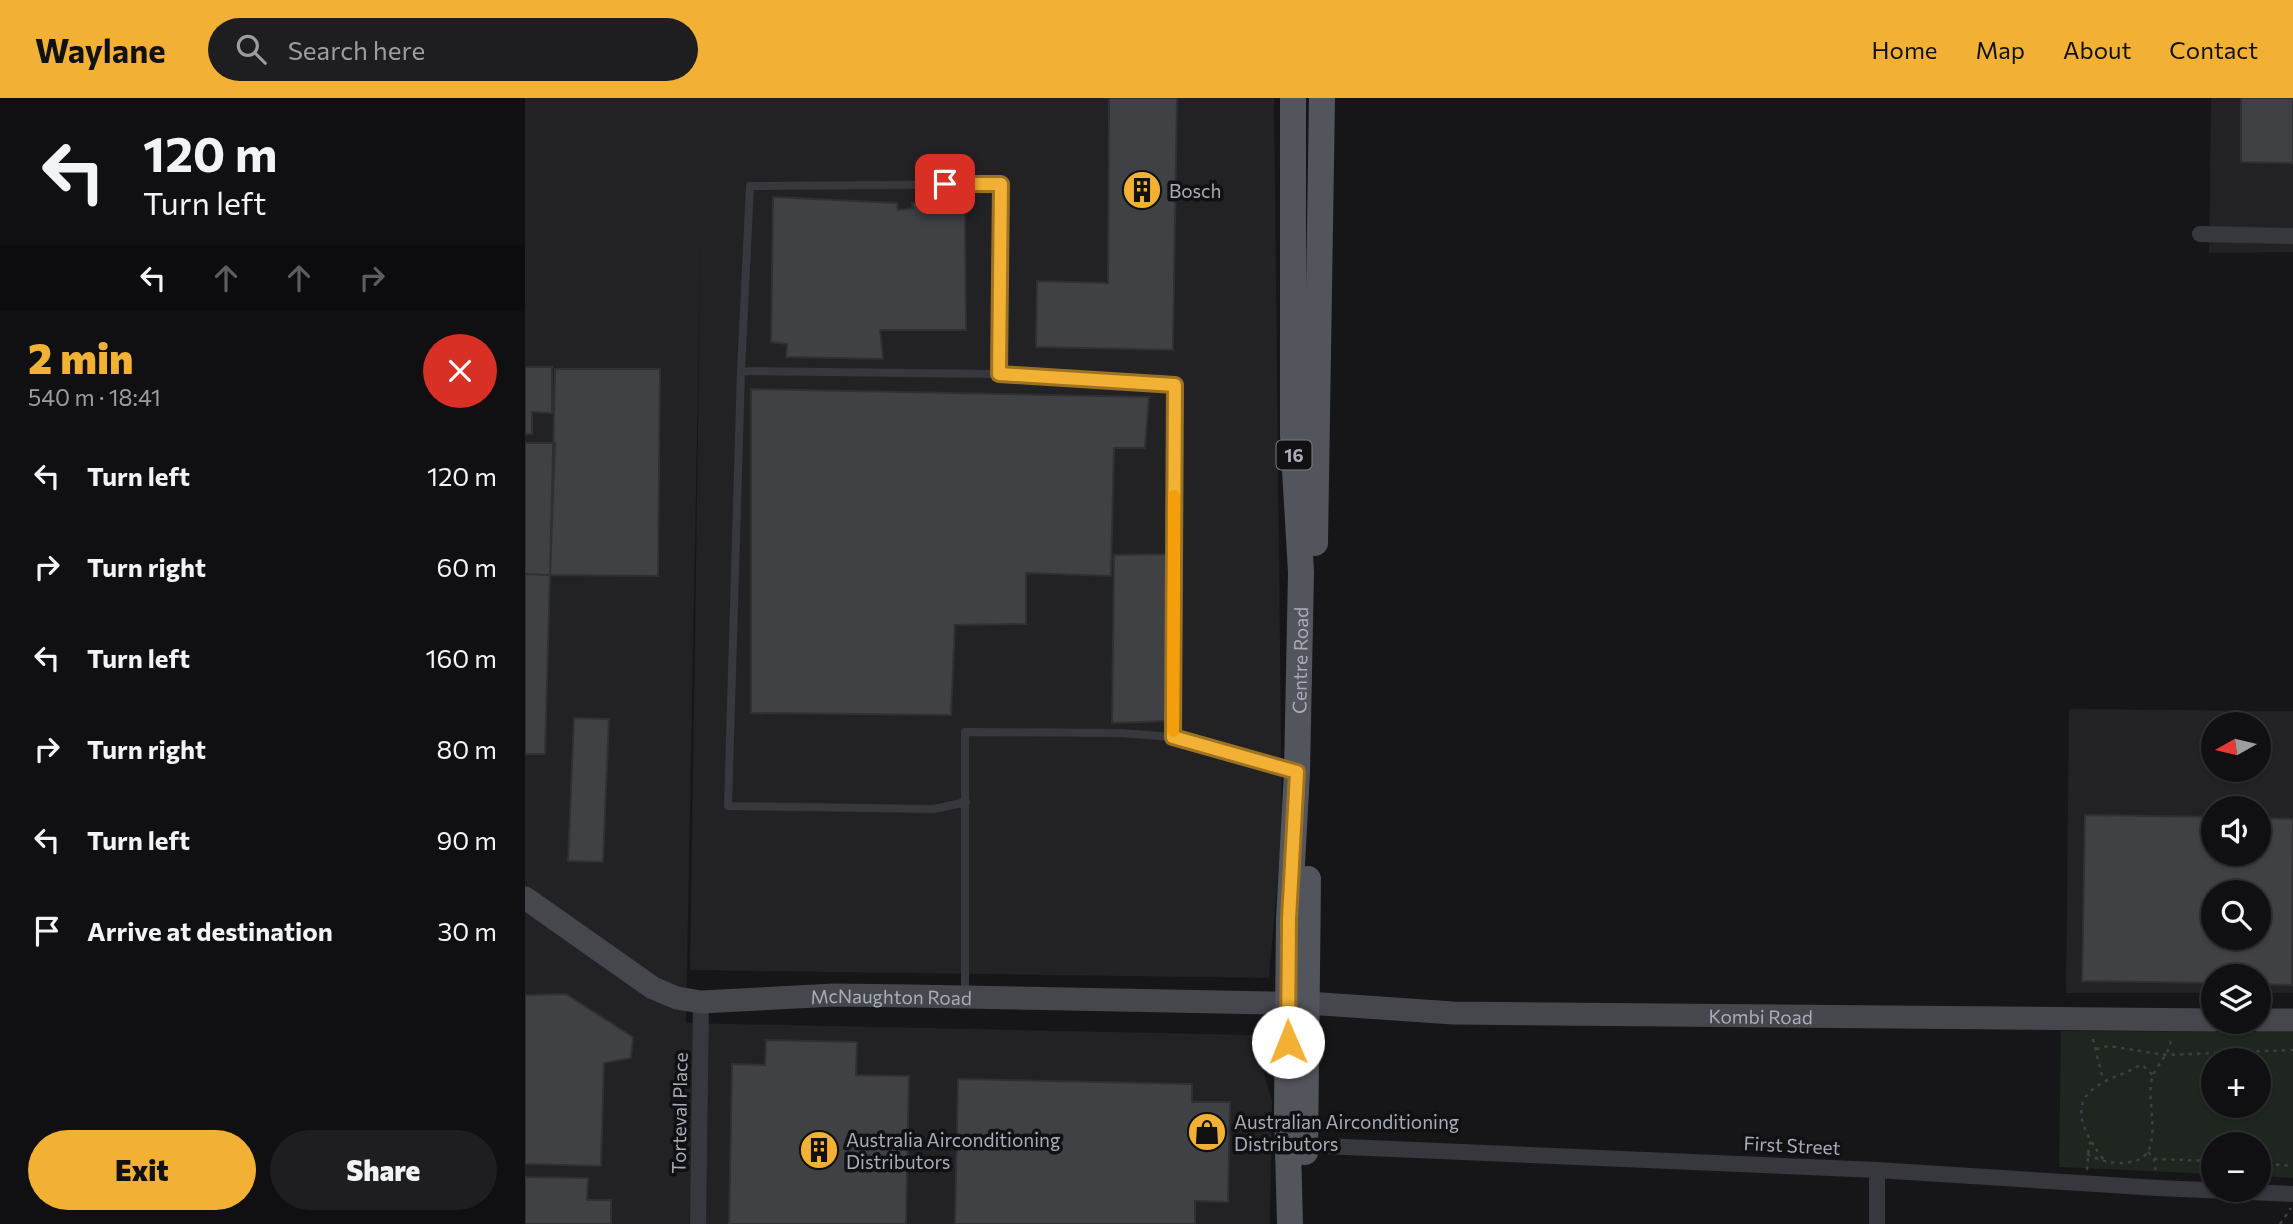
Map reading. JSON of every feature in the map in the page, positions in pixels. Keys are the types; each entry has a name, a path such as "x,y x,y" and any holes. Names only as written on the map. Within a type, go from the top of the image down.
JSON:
{"main road":[{"name":"Centre Road","path":"1293,98 1293,435 1301,572 1297,772 1289,919 1297,1004"},
{"name":"Centre Road","path":"1290,1224 1297,1145 1297,1004 1322,98"},
{"name":"McNaughton Road","path":"525,898 653,988 677,998 701,1002 835,995 1297,1004"},
{"name":"Kombi Road","path":"1297,1004 1453,1013 2201,1020"},
{"path":"2271,1020 2293,1020"},
{"name":"Centre Road","path":"1297,1145 1304,1224"}],"street":[{"path":"2200,234 2293,236"},
{"name":"Torteval Place","path":"698,1224 701,1002"},
{"name":"First Street","path":"1297,1145 1877,1170 2293,1194"},
{"path":"1877,1170 1877,1224"}],"lane":[{"path":"966,802 934,809 728,806 741,371 750,186 1001,184 999,374"},
{"path":"741,371 999,374 1175,385 1173,737"},
{"path":"965,997 965,732 1121,733 1173,737 1297,772"}],"path":[{"path":"2091,1018 2103,1081"},
{"path":"2087,1154 2105,1162 2133,1162 2148,1152 2152,1135 2153,1075 2171,1046 2171,1019"},
{"path":"2096,1049 2109,1046 2166,1055 2293,1050"},
{"path":"2105,1162 2083,1124 2080,1109 2085,1096 2103,1081 2142,1065 2153,1075"},
{"path":"2087,1184 2087,1154 2092,1140"},
{"path":"2148,1152 2154,1158 2158,1188"},
{"path":"2154,1158 2201,1160"},
{"path":"2271,1164 2293,1166"},
{"path":"2280,1224 2293,1205"}],"shaded area":[{"path":"525,98 1274,98 1282,829 1269,978 690,970 701,227 686,1023 1253,1035 1272,1102 1270,1224 525,1224"},
{"path":"2211,98 2293,98 2293,252 2209,253"},
{"path":"2069,709 2293,711 2293,993 2271,993 2271,964 2201,964 2201,993 2066,993"},
{"path":"2061,1031 2201,1032 2201,1034 2293,1032 2293,1178 2271,1177 2271,1132 2201,1132 2201,1173 2059,1167"}],"building":[{"name":"Bosch","path":"1109,98 1177,98 1173,350 1036,347 1037,281 1108,283"},
{"path":"2241,98 2293,98 2293,163 2241,162"},
{"path":"773,197 897,203 898,210 913,208 912,203 965,203 966,330 880,330 883,359 786,357 787,344 771,342"},
{"path":"525,367 552,367 552,413 532,412 532,434 525,434"},
{"path":"555,369 660,369 658,576 550,575"},
{"path":"751,389 1149,397 1145,448 1114,448 1111,576 1026,573 1026,624 955,625 951,715 751,713"},
{"path":"525,443 555,443 550,575 525,574"},
{"path":"1173,554 1170,721 1112,723 1114,555"},
{"path":"525,574 550,575 545,754 525,754"},
{"path":"574,718 609,719 603,862 568,861"},
{"path":"2085,815 2201,817 2201,866 2271,866 2271,818 2293,819 2292,985 2271,984 2271,964 2201,964 2201,983 2082,981"},
{"path":"566,994 633,1037 631,1058 604,1063 601,1166 525,1164 525,995"},
{"name":"Australia Airconditioning Distributors","path":"766,1040 857,1042 856,1075 909,1076 906,1224 729,1224 732,1064 765,1065"},
{"path":"958,1079 1192,1084 1192,1102 1230,1102 1228,1202 1195,1201 1195,1224 955,1224"},
{"path":"525,1177 588,1178 587,1200 611,1200 611,1224 525,1224"}],"slow traffic":[{"path":"1173,731 1174,496"}],"place":[{"name":"Bosch","path":"1142,190"},
{"name":"Australian Airconditioning Distributors","path":"1207,1132"},
{"name":"Australia Airconditioning Distributors","path":"819,1150"}],"route":[{"path":"945,184 1001,184 999,374 1175,385 1173,737 1297,772 1289,919 1288,1042"}]}
